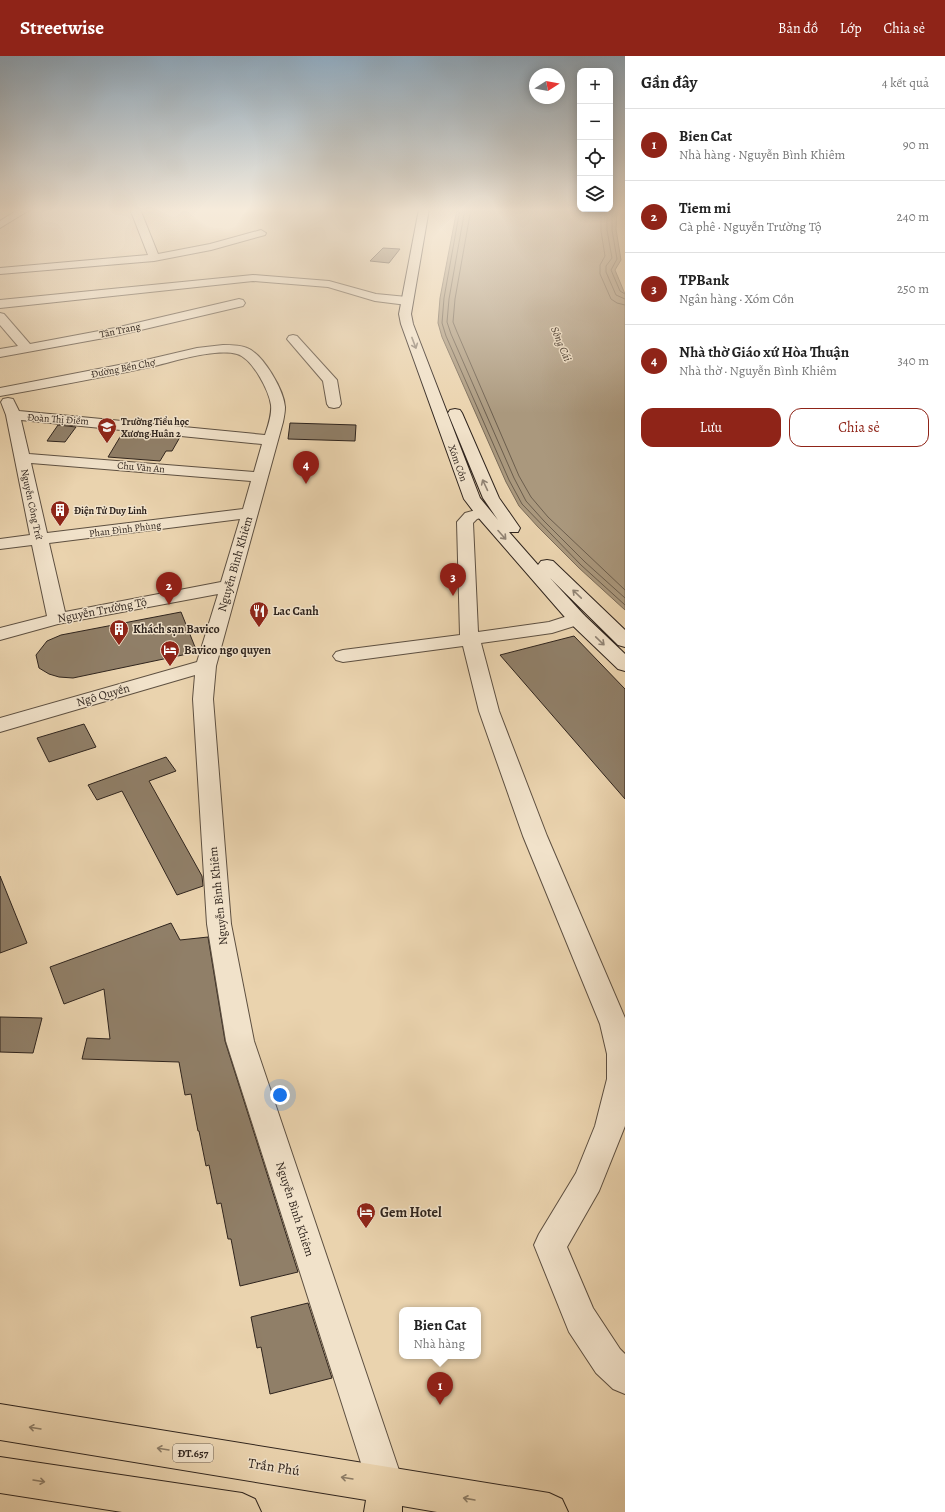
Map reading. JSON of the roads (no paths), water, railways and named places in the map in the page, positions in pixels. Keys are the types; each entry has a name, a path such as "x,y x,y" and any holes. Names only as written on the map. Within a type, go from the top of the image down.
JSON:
{"main road":[{"name":"Trần Phú","path":"0,1422 384,1498 549,1512"},
{"path":"0,1475 242,1512"}],"street":[{"name":"Xóm Cồn","path":"415,277 410,310 426,340 491,498 509,524 528,546 625,641"},
{"name":"Xóm Cồn","path":"419,277 407,324 472,498 483,513 577,619 625,665"},
{"path":"0,304 253,278 329,284 375,297 410,310"},
{"name":"Tân Trang","path":"0,353 115,332 239,303"},
{"path":"0,317 27,348"},
{"path":"294,339 330,380 334,404"},
{"name":"Đường Bến Chợ","path":"0,391 221,349 237,349 244,351"},
{"name":"Nguyễn Bình Khiêm","path":"244,351 249,354 268,378 276,396 278,406 276,422 206,666 203,699 219,924 240,1041 384,1498"},
{"name":"Nguyễn Công Trứ","path":"0,391 13,415 12,441 23,458 57,619"},
{"name":"Đoàn Thị Điểm","path":"13,415 271,440"},
{"name":"Chu Văn An","path":"23,458 260,477"},
{"name":"Phan Đình Phùng","path":"0,544 249,513"},
{"path":"483,513 471,516 465,522 469,635 488,711 535,836 614,1024 621,1054 621,1079 610,1126 588,1181 550,1245 581,1320 608,1361 625,1377"},
{"name":"Nguyễn Trường Tộ","path":"0,634 57,619 229,586"},
{"path":"343,651 469,635 552,627 597,614"},
{"name":"Ngô Quyền","path":"0,725 206,666"}],"water":[{"name":"Sông Cái","path":"444,277 618,277 625,294 625,610 579,568 519,506 506,482 442,337 438,323 440,298"}],"place":[{"name":"Trường Tiểu học Xương Huân 2","path":"107,444"},
{"name":"Nhà thờ Giáo xứ Hòa Thuận","path":"306,484"},
{"name":"Điện Tử Duy Linh","path":"60,527"},
{"name":"TPBank","path":"453,596"},
{"name":"Tiem mi","path":"169,605"},
{"name":"Lac Canh","path":"259,628"},
{"name":"Khách sạn Bavico","path":"119,646"},
{"name":"Bavico ngo quyen","path":"170,667"},
{"name":"Gem Hotel","path":"366,1229"},
{"name":"Bien Cat","path":"440,1405"}]}
